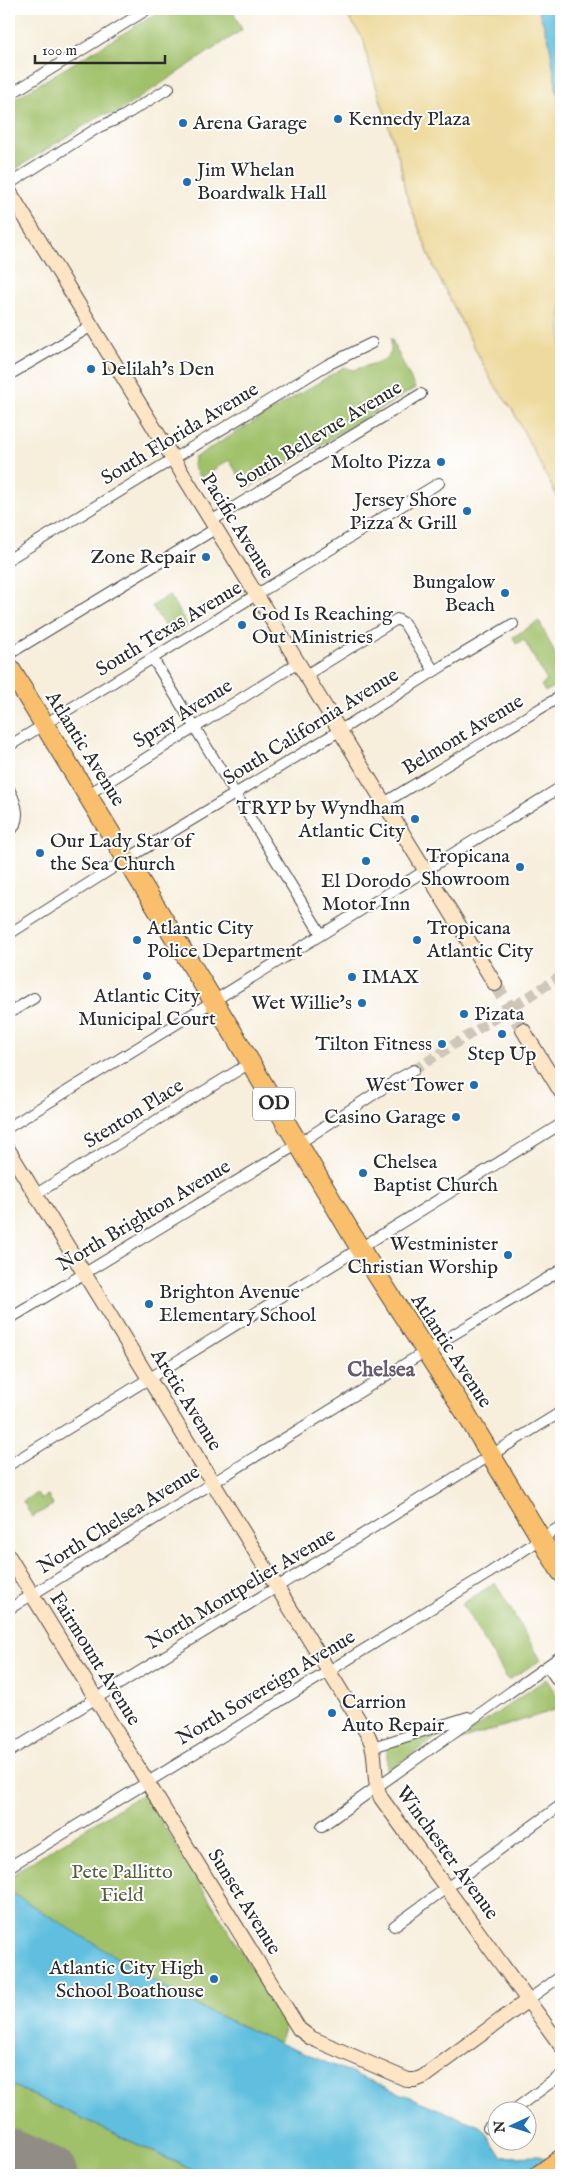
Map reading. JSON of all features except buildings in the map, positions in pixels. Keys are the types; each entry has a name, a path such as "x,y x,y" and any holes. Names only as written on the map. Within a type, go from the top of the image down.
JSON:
{"highway":[{"name":"Atlantic Avenue","path":"9,667 250,1063 360,1250 400,1314 426,1351 561,1572"}],"street":[{"path":"9,95 148,9"},
{"path":"9,184 99,127 122,117 168,88"},
{"name":"Pacific Avenue","path":"9,191 495,984"},
{"path":"9,374 92,326"},
{"name":"South Florida Avenue","path":"9,559 327,365 372,343"},
{"name":"South Bellevue Avenue","path":"9,654 420,394"},
{"name":"South Texas Avenue","path":"9,746 439,483"},
{"name":"Spray Avenue","path":"88,795 195,728 397,619 404,623 434,671"},
{"name":"South California Avenue","path":"9,934 513,624"},
{"path":"153,659 321,934"},
{"name":"Belmont Avenue","path":"384,803 561,696"},
{"path":"9,1127 561,787"},
{"path":"9,789 17,806 17,822 9,833"},
{"path":"9,1013 34,998"},
{"path":"523,1030 561,1092"},
{"name":"Stenton Place","path":"36,1194 250,1063"},
{"name":"North Brighton Avenue","path":"9,1320 84,1272 298,1144 414,1070"},
{"path":"9,1465 360,1250 561,1124"},
{"name":"Arctic Avenue","path":"9,1151 329,1671"},
{"name":"North Chelsea Avenue","path":"9,1609 426,1351 561,1270"},
{"name":"North Montpelier Avenue","path":"9,1752 561,1412"},
{"name":"North Sovereign Avenue","path":"9,1867 561,1526"},
{"name":"Fairmount Avenue","path":"9,1556 148,1782"},
{"path":"322,1826 478,1713 561,1656"},
{"path":"547,1666 561,1686"},
{"name":"Winchester Avenue","path":"329,1671 368,1735 373,1747 376,1786 381,1798 561,2046"},
{"path":"373,1747 478,1713"},
{"name":"Sunset Avenue","path":"148,1782 299,2029 311,2038 408,2080 415,2080 423,2077 528,2000"},
{"path":"394,1926 561,1806"},
{"path":"528,2000 561,1976"},
{"path":"525,2102 561,2075"}],"green space":[{"path":"164,9 232,9 242,30 115,114 103,114 9,173 9,102"},
{"path":"391,338 415,388 247,489 229,460 200,478 193,466 194,458 344,367 353,370 379,362 388,357 391,352"},
{"path":"169,595 188,626 171,637 152,606"},
{"path":"539,621 561,666 561,683 545,692 541,685 547,681 524,640 516,644 513,637"},
{"path":"37,1493 41,1499 48,1495 53,1505 32,1517 23,1501"},
{"path":"495,1583 541,1660 508,1680 462,1604"},
{"path":"546,1679 561,1701 561,1708 457,1741"},
{"path":"438,1732 440,1734 437,1737 387,1771 387,1747"},
{"name":"Pete Pallitto Field","path":"142,1796 148,1800 286,2024 279,2043 187,2001 9,1891 9,1883 18,1870 137,1797"},
{"path":"9,2084 202,2175 9,2175"}],"sand":[{"path":"343,9 538,9 549,40 561,117 561,504 513,411 491,380 434,268 405,191 400,162 367,57 364,40"}],"water":[{"path":"538,9 561,9 561,117 549,40"},
{"path":"9,1891 187,2001 279,2043 482,2127 488,2136 488,2152 498,2152 501,2157 539,2156 548,2159 560,2175 203,2175 9,2084"}],"runway":[{"path":"9,2158 48,2175"}],"tunnel":[{"path":"414,1070 561,976"},
{"path":"495,984 523,1030"}],"place":[{"name":"Kennedy Plaza","path":"338,119"},
{"name":"Arena Garage","path":"183,123"},
{"name":"Jim Whelan Boardwalk Hall","path":"187,182"},
{"name":"Delilah's Den","path":"91,369"},
{"name":"Molto Pizza","path":"441,462"},
{"name":"Jersey Shore Pizza & Grill","path":"467,511"},
{"name":"Zone Repair","path":"206,557"},
{"name":"Bungalow Beach","path":"505,593"},
{"name":"God Is Reaching Out Ministries","path":"242,625"},
{"name":"TRYP by Wyndham Atlantic City","path":"415,819"},
{"name":"Our Lady Star of the Sea Church","path":"40,853"},
{"name":"El Dorodo Motor Inn","path":"366,861"},
{"name":"Tropicana Showroom","path":"520,867"},
{"name":"Atlantic City Police Department","path":"137,940"},
{"name":"Tropicana Atlantic City","path":"417,940"},
{"name":"Atlantic City Municipal Court","path":"147,976"},
{"name":"IMAX","path":"352,977"},
{"name":"Wet Willie's","path":"362,1003"},
{"name":"Pizata","path":"464,1014"},
{"name":"Step Up","path":"502,1034"},
{"name":"Tilton Fitness","path":"442,1044"},
{"name":"West Tower","path":"474,1085"},
{"name":"Casino Garage","path":"456,1117"},
{"name":"Chelsea Baptist Church","path":"363,1173"},
{"name":"Westminister Christian Worship","path":"508,1255"},
{"name":"Brighton Avenue Elementary School","path":"149,1304"},
{"name":"Carrion Auto Repair","path":"332,1713"},
{"name":"Atlantic City High School Boathouse","path":"214,1979"}],"district":[{"name":"Chelsea","path":"381,1370"}]}
